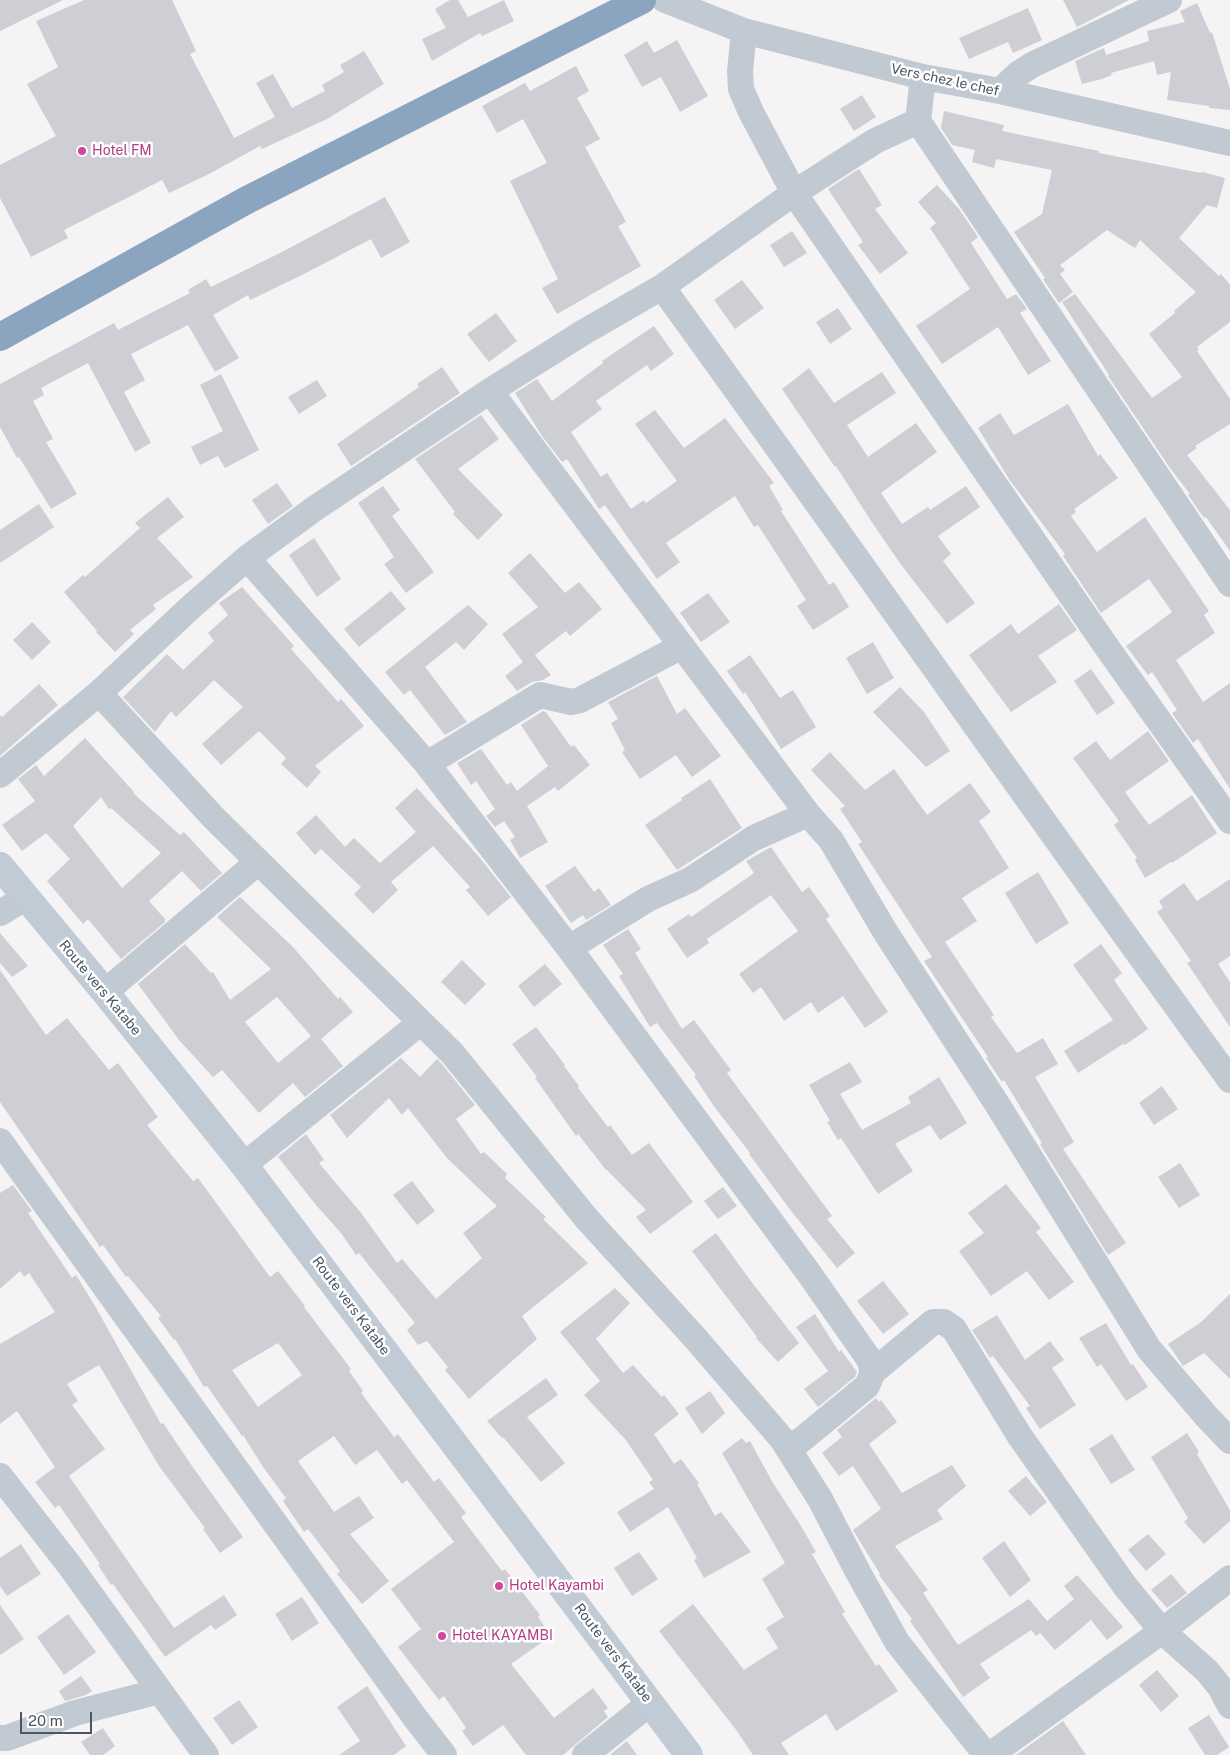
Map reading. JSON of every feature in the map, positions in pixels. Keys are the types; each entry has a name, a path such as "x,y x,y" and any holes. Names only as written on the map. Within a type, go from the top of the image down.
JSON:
{"highway":[{"path":"0,337 247,200 642,0"}],"street":[{"name":"Vers chez le chef","path":"665,0 744,32 923,77 1000,91 1230,143"},
{"path":"1000,91 1018,74 1032,65 1169,0"},
{"path":"744,32 740,71 741,88 794,193 1106,646 1230,821"},
{"path":"923,77 918,121 1230,584"},
{"path":"0,775 99,693 192,606 247,558 314,510 490,391 584,332 662,287 794,193 875,141 918,121"},
{"path":"662,287 804,482 1101,903 1230,1080"},
{"path":"490,391 808,814 831,840 886,933 997,1104 1149,1349 1230,1441"},
{"path":"247,558 427,764 569,948 808,1272 868,1359 873,1372"},
{"path":"427,764 540,695 571,702 580,700 682,646"},
{"path":"99,693 213,817 452,1054 587,1218 696,1339 782,1439 820,1500 858,1574 897,1642 986,1755"},
{"path":"569,948 648,899 690,880 754,838 808,814"},
{"path":"105,992 258,862"},
{"name":"Route vers Katabe","path":"0,866 105,992 244,1165 689,1755"},
{"path":"0,913 25,898"},
{"path":"244,1165 420,1023"},
{"path":"0,1141 245,1483 444,1755"},
{"path":"789,1450 867,1386 873,1372 932,1322 944,1322 954,1329 1019,1435 1125,1586 1162,1630 1207,1671 1220,1686 1230,1706"},
{"path":"0,1476 70,1566 206,1755"},
{"path":"990,1755 1230,1578"},
{"path":"0,1738 7,1738 75,1713 160,1691"},
{"path":"585,1755 650,1703"}],"building":[{"path":"0,0 63,0 0,31"},
{"path":"84,0 172,0 196,51 190,54 234,138 275,117 256,83 273,74 292,108 325,91 322,85 344,72 340,65 364,51 384,84 327,119 262,149 260,146 169,193 162,180 64,230 68,238 31,257 0,198 0,165 56,136 27,84 58,67 36,21"},
{"path":"450,0 458,0 468,17 504,0 514,21 482,36 480,33 432,61 422,39 446,28 435,9"},
{"path":"1063,0 1129,0 1077,27"},
{"path":"1197,3 1210,33 1212,32 1230,89 1230,110 1167,100 1171,72 1157,75 1154,61 1111,73 1112,75 1102,79 1082,84 1075,61 1104,48 1106,55 1149,41 1147,31 1185,22 1180,11"},
{"path":"1028,8 1042,40 1013,53 1008,42 969,59 959,38"},
{"path":"677,40 708,96 680,112 661,77 642,87 624,55 647,41 654,53"},
{"path":"576,66 589,91 577,98 600,139 585,147 626,222 618,226 641,266 557,314 542,288 558,279 510,181 547,163 523,119 497,133 482,106 525,83 530,91"},
{"path":"862,95 876,117 854,131 840,109"},
{"path":"944,111 1004,125 1002,131 1099,151 1099,153 1225,178 1217,208 1207,205 1179,238 1219,276 1221,274 1230,285 1230,322 1197,347 1199,349 1197,351 1230,399 1230,424 1195,446 1197,448 1187,455 1230,510 1230,551 1188,495 1190,494 1170,468 1108,376 1062,302 1075,294 1152,398 1182,377 1149,334 1175,313 1174,311 1196,292 1140,240 1135,248 1107,230 1060,265 1065,270 1060,274 1073,292 1059,303 1043,279 1045,278 1014,232 1042,214 1052,170 996,159 994,168 972,162 975,150 952,145 941,128"},
{"path":"859,169 882,205 875,209 908,253 880,274 858,245 863,242 828,189"},
{"path":"937,185 959,209 978,237 971,243 1007,299 1016,294 1027,309 1020,313 1051,361 1028,375 998,327 942,364 916,326 970,289 930,228 936,223 918,202"},
{"path":"385,197 410,242 381,258 371,239 250,300 248,295 213,315 239,358 215,372 188,325 131,354 145,380 124,392 151,443 135,452 88,363 41,388 44,395 33,401 53,439 46,442 77,494 51,509 19,457 17,458 0,427 0,384 114,323 118,330 190,293 188,290 206,279 211,287 284,251"},
{"path":"792,231 807,253 784,267 770,245"},
{"path":"742,280 764,308 735,329 714,300"},
{"path":"838,308 852,329 830,344 816,322"},
{"path":"496,313 517,341 489,362 467,334"},
{"path":"654,326 674,354 651,371 647,365 596,401 602,409 571,432 601,477 607,473 631,509 644,500 646,503 677,481 635,424 655,410 684,448 725,418 774,483 769,486 783,510 781,511 829,585 834,582 849,607 813,630 797,606 806,600 758,525 754,527 735,496 666,543 680,562 657,579 605,505 599,509 567,459 562,462 542,436 515,393 537,379 552,401 603,363 602,361"},
{"path":"442,367 460,393 351,466 337,444 419,387 417,384"},
{"path":"809,368 834,403 882,372 896,393 847,425 868,457 916,423 937,452 881,493 902,524 928,507 930,510 966,486 980,507 938,536 951,554 943,561 975,603 947,624 902,566 782,389"},
{"path":"221,374 259,450 225,468 218,456 200,465 191,447 223,431 200,385"},
{"path":"317,380 327,396 299,414 288,397"},
{"path":"1068,404 1098,456 1100,454 1118,478 1074,509 1076,512 1071,516 1097,552 1145,517 1209,611 1204,615 1215,633 1176,660 1203,702 1230,683 1230,789 1198,739 1193,743 1172,713 1177,710 1152,672 1148,675 1126,646 1172,612 1149,579 1101,613 1063,556 1065,554 1009,479 978,428 1000,413 1014,435"},
{"path":"481,415 499,439 458,469 503,515 478,540 453,514 455,512 415,459"},
{"path":"277,483 293,506 268,524 252,500"},
{"path":"383,486 400,510 392,516 434,572 406,593 384,564 394,557 358,503"},
{"path":"168,497 184,517 157,538 193,577 153,605 156,609 130,630 134,634 115,652 96,632 64,592 83,575 85,577 140,528 135,523"},
{"path":"39,504 54,527 0,563 0,530"},
{"path":"314,538 341,579 317,597 289,555"},
{"path":"530,553 565,593 579,582 602,609 570,636 566,631 535,655 551,675 543,680 532,682 517,691 505,676 523,662 502,634 538,607 508,573"},
{"path":"242,587 294,646 291,649 338,702 341,699 364,726 315,766 321,772 307,788 281,764 286,758 259,731 221,765 202,744 243,707 214,680 176,717 171,711 155,732 123,697 167,654 183,670 214,641 208,633 228,615 219,603"},
{"path":"391,591 406,609 359,647 344,629"},
{"path":"708,593 730,622 701,642 680,613"},
{"path":"1059,604 1077,630 1038,656 1057,682 1011,712 969,655 1011,624 1018,634"},
{"path":"468,605 488,624 464,650 456,642 425,667 467,722 445,735 410,690 404,695 385,672"},
{"path":"32,622 51,642 32,660 13,640"},
{"path":"873,642 894,678 867,694 846,658"},
{"path":"750,655 780,698 793,690 816,727 781,749 745,692 743,694 727,671"},
{"path":"1091,669 1115,703 1097,715 1074,681"},
{"path":"657,676 677,714 685,708 721,756 692,777 676,755 640,779 622,752 625,750 611,723 618,719 608,702"},
{"path":"39,684 58,705 0,756 0,715 2,717"},
{"path":"900,687 924,712 950,751 926,767 873,712"},
{"path":"543,711 546,712 571,747 574,745 590,765 558,791 555,787 527,806 548,842 520,858 510,840 515,837 504,821 495,827 486,816 495,809 476,781 471,785 457,763 481,749 507,785 511,782 517,791 548,766 521,725"},
{"path":"1148,731 1169,761 1125,792 1149,825 1192,795 1217,833 1172,863 1145,878 1135,860 1137,858 1114,825 1119,821 1073,758 1096,741 1110,760"},
{"path":"85,738 133,793 180,835 184,832 222,873 201,891 182,871 149,901 165,919 165,922 121,959 88,919 83,924 47,881 70,859 46,833 22,851 2,825 35,801 18,779 36,765 44,776","holes":["101,797 109,809 111,808 161,853 122,888 73,826"]},
{"path":"830,752 865,790 894,769 927,815 970,783 991,812 979,821 1009,868 962,898 977,921 945,942 994,1015 991,1017 1017,1053 1043,1038 1058,1064 1035,1077 1074,1142 1063,1149 1126,1243 1108,1255 1040,1144 1042,1143 1004,1080 1002,1082 986,1058 988,1057 924,961 932,957 858,844 862,842 840,809 845,806 811,770"},
{"path":"710,779 742,828 677,870 645,825"},
{"path":"417,788 480,858 511,897 488,916 466,890 470,887 433,846 391,882 398,890 373,914 354,894 361,887 321,849 315,855 296,833 316,815 345,847 354,838 380,863 416,832 395,808"},
{"path":"771,847 802,892 809,887 830,916 826,919 888,1012 865,1028 843,996 818,1013 811,1002 784,1021 761,987 753,993 739,974 798,931 771,895 707,939 709,943 687,958 667,929 689,914 691,917 754,873 746,861"},
{"path":"575,866 594,892 599,888 611,905 586,920 583,915 571,923 545,886"},
{"path":"1038,872 1069,923 1036,944 1005,893"},
{"path":"1230,879 1230,956 1218,964 1230,982 1230,1027 1187,963 1191,961 1157,912 1163,908 1159,901 1184,883 1197,901"},
{"path":"240,897 293,947 338,999 340,997 353,1012 321,1039 343,1066 305,1097 293,1083 259,1113 222,1070 213,1077 179,1040 138,984 185,944 211,973 213,972 230,1000 271,969 217,917","holes":["277,997 311,1036 278,1063 245,1022"]},
{"path":"628,929 641,949 635,953 682,1029 694,1020 731,1070 727,1073 832,1216 827,1219 855,1253 837,1268 788,1207 713,1105 694,1076 696,1075 657,1023 650,1027 619,976 623,974 603,945"},
{"path":"0,933 28,966 12,977 0,963"},
{"path":"1101,944 1122,973 1114,980 1148,1029 1078,1073 1064,1051 1113,1020 1073,965"},
{"path":"462,960 486,984 465,1005 441,982"},
{"path":"545,964 562,984 534,1007 518,986"},
{"path":"0,970 46,1035 67,1018 109,1070 118,1063 158,1117 147,1125 193,1181 198,1178 270,1277 278,1271 351,1369 349,1371 363,1391 361,1393 394,1437 398,1434 434,1482 439,1478 466,1513 461,1517 502,1571 505,1569 540,1615 538,1617 551,1636 511,1664 554,1718 593,1688 608,1708 604,1711 608,1717 563,1755 526,1755 503,1725 473,1746 462,1731 466,1728 444,1696 439,1700 398,1647 421,1629 391,1589 454,1542 407,1480 402,1484 377,1450 355,1465 334,1436 298,1461 334,1512 359,1496 374,1518 350,1534 389,1581 362,1604 337,1574 340,1571 308,1529 304,1532 283,1501 286,1498 207,1386 204,1387 175,1339 158,1318 161,1316 128,1276 126,1277 103,1245 100,1247 0,1102","holes":["278,1343 302,1375 258,1407 232,1370"]},
{"path":"536,1027 565,1065 579,1086 578,1088 608,1127 610,1125 632,1155 649,1143 693,1202 650,1234 636,1217 646,1210 606,1170 578,1134 576,1136 535,1078 537,1077 512,1044"},
{"path":"401,1058 420,1077 437,1059 441,1063 475,1105 456,1119 481,1154 484,1152 507,1174 505,1178 546,1217 543,1219 588,1263 522,1316 537,1339 469,1399 445,1370 448,1367 427,1341 418,1345 407,1330 415,1323 359,1253 356,1255 341,1233 278,1157 306,1134 324,1160 319,1163 362,1214 397,1263 402,1259 436,1299 482,1258 463,1233 497,1206 447,1158 408,1108 402,1115 389,1098 347,1138 330,1115"},
{"path":"850,1062 862,1082 840,1094 862,1130 911,1103 908,1097 939,1077 967,1123 940,1140 930,1125 895,1144 913,1171 878,1194 841,1138 838,1140 827,1122 830,1121 809,1085"},
{"path":"1162,1086 1178,1109 1154,1125 1139,1103"},
{"path":"1180,1163 1200,1195 1179,1208 1158,1177"},
{"path":"412,1181 435,1211 417,1225 393,1195"},
{"path":"1006,1184 1041,1228 1036,1232 1074,1282 1049,1300 1027,1271 991,1296 959,1251 984,1233 968,1213"},
{"path":"13,1185 32,1211 28,1213 72,1278 76,1275 161,1424 163,1423 243,1537 220,1553 203,1529 205,1528 159,1466 99,1365 67,1384 78,1401 72,1405 105,1449 69,1476 174,1628 224,1595 237,1615 215,1630 211,1625 165,1657 113,1584 111,1585 98,1565 100,1564 59,1505 55,1508 35,1482 55,1467 17,1411 0,1424 0,1344 55,1312 29,1273 24,1277 20,1271 0,1289 0,1193"},
{"path":"723,1187 737,1206 718,1219 704,1201"},
{"path":"716,1233 799,1343 778,1362 756,1338 692,1251"},
{"path":"883,1281 909,1314 883,1334 857,1301"},
{"path":"615,1288 630,1303 596,1339 623,1373 633,1365 662,1397 664,1395 679,1414 654,1434 674,1464 681,1459 699,1483 697,1484 715,1516 721,1512 751,1552 704,1578 694,1560 697,1558 668,1507 630,1532 617,1512 654,1489 649,1482 653,1480 625,1439 584,1395 600,1381 560,1332"},
{"path":"1230,1294 1230,1379 1204,1353 1183,1366 1168,1344 1200,1323"},
{"path":"815,1314 839,1352 841,1350 857,1372 855,1377 818,1407 804,1389 828,1371 796,1327"},
{"path":"997,1315 1025,1360 1050,1341 1064,1360 1052,1368 1076,1405 1040,1429 1026,1408 1030,1406 993,1356 990,1358 972,1330"},
{"path":"1106,1323 1131,1365 1133,1364 1148,1387 1126,1401 1101,1364 1097,1367 1079,1338"},
{"path":"546,1378 558,1395 527,1417 565,1463 541,1482 487,1421"},
{"path":"710,1391 725,1413 702,1434 685,1408"},
{"path":"876,1398 879,1402 881,1400 897,1422 869,1444 902,1493 952,1465 966,1486 937,1510 943,1519 895,1546 928,1590 923,1593 958,1645 1029,1599 1047,1621 1074,1599 1064,1586 1077,1575 1123,1627 1107,1640 1091,1620 1055,1650 1040,1633 1036,1636 1031,1630 980,1664 990,1678 963,1697 910,1621 912,1619 879,1575 853,1530 881,1509 853,1466 839,1476 822,1453 842,1437 837,1430"},
{"path":"1187,1433 1199,1452 1197,1454 1230,1510 1230,1521 1204,1544 1184,1522 1188,1518 1151,1457"},
{"path":"1112,1434 1135,1470 1111,1484 1089,1449"},
{"path":"742,1438 746,1443 750,1441 773,1483 816,1552 812,1554 845,1612 842,1614 876,1666 879,1664 898,1691 836,1731 826,1714 781,1743 789,1755 753,1755 737,1731 659,1631 693,1604 744,1670 778,1648 766,1628 784,1617 762,1579 785,1563 722,1453"},
{"path":"1026,1476 1047,1502 1030,1516 1008,1491"},
{"path":"1148,1534 1166,1554 1146,1571 1128,1550"},
{"path":"1004,1541 1031,1580 1010,1597 982,1558"},
{"path":"21,1544 41,1574 7,1596 0,1586 0,1558"},
{"path":"639,1552 658,1579 632,1596 614,1568"},
{"path":"1171,1574 1187,1593 1167,1608 1151,1590"},
{"path":"302,1597 319,1623 292,1641 275,1614"},
{"path":"0,1605 24,1639 0,1655"},
{"path":"68,1614 96,1652 64,1675 37,1637"},
{"path":"1157,1670 1179,1696 1161,1712 1139,1685"},
{"path":"81,1676 92,1691 86,1695 65,1701 59,1691"},
{"path":"367,1686 406,1746 394,1755 339,1755 360,1741 337,1707"},
{"path":"239,1700 258,1727 232,1745 213,1718"},
{"path":"1209,1715 1229,1747 1217,1755 1205,1755 1188,1728"},
{"path":"1063,1721 1086,1755 1016,1755"},
{"path":"103,1728 115,1746 103,1755 90,1755 81,1742"},
{"path":"627,1741 637,1755 610,1755"}],"place":[{"name":"Hotel FM","path":"82,151"},
{"name":"Hotel Kayambi","path":"499,1586"},
{"name":"Hotel KAYAMBI","path":"442,1636"}]}
